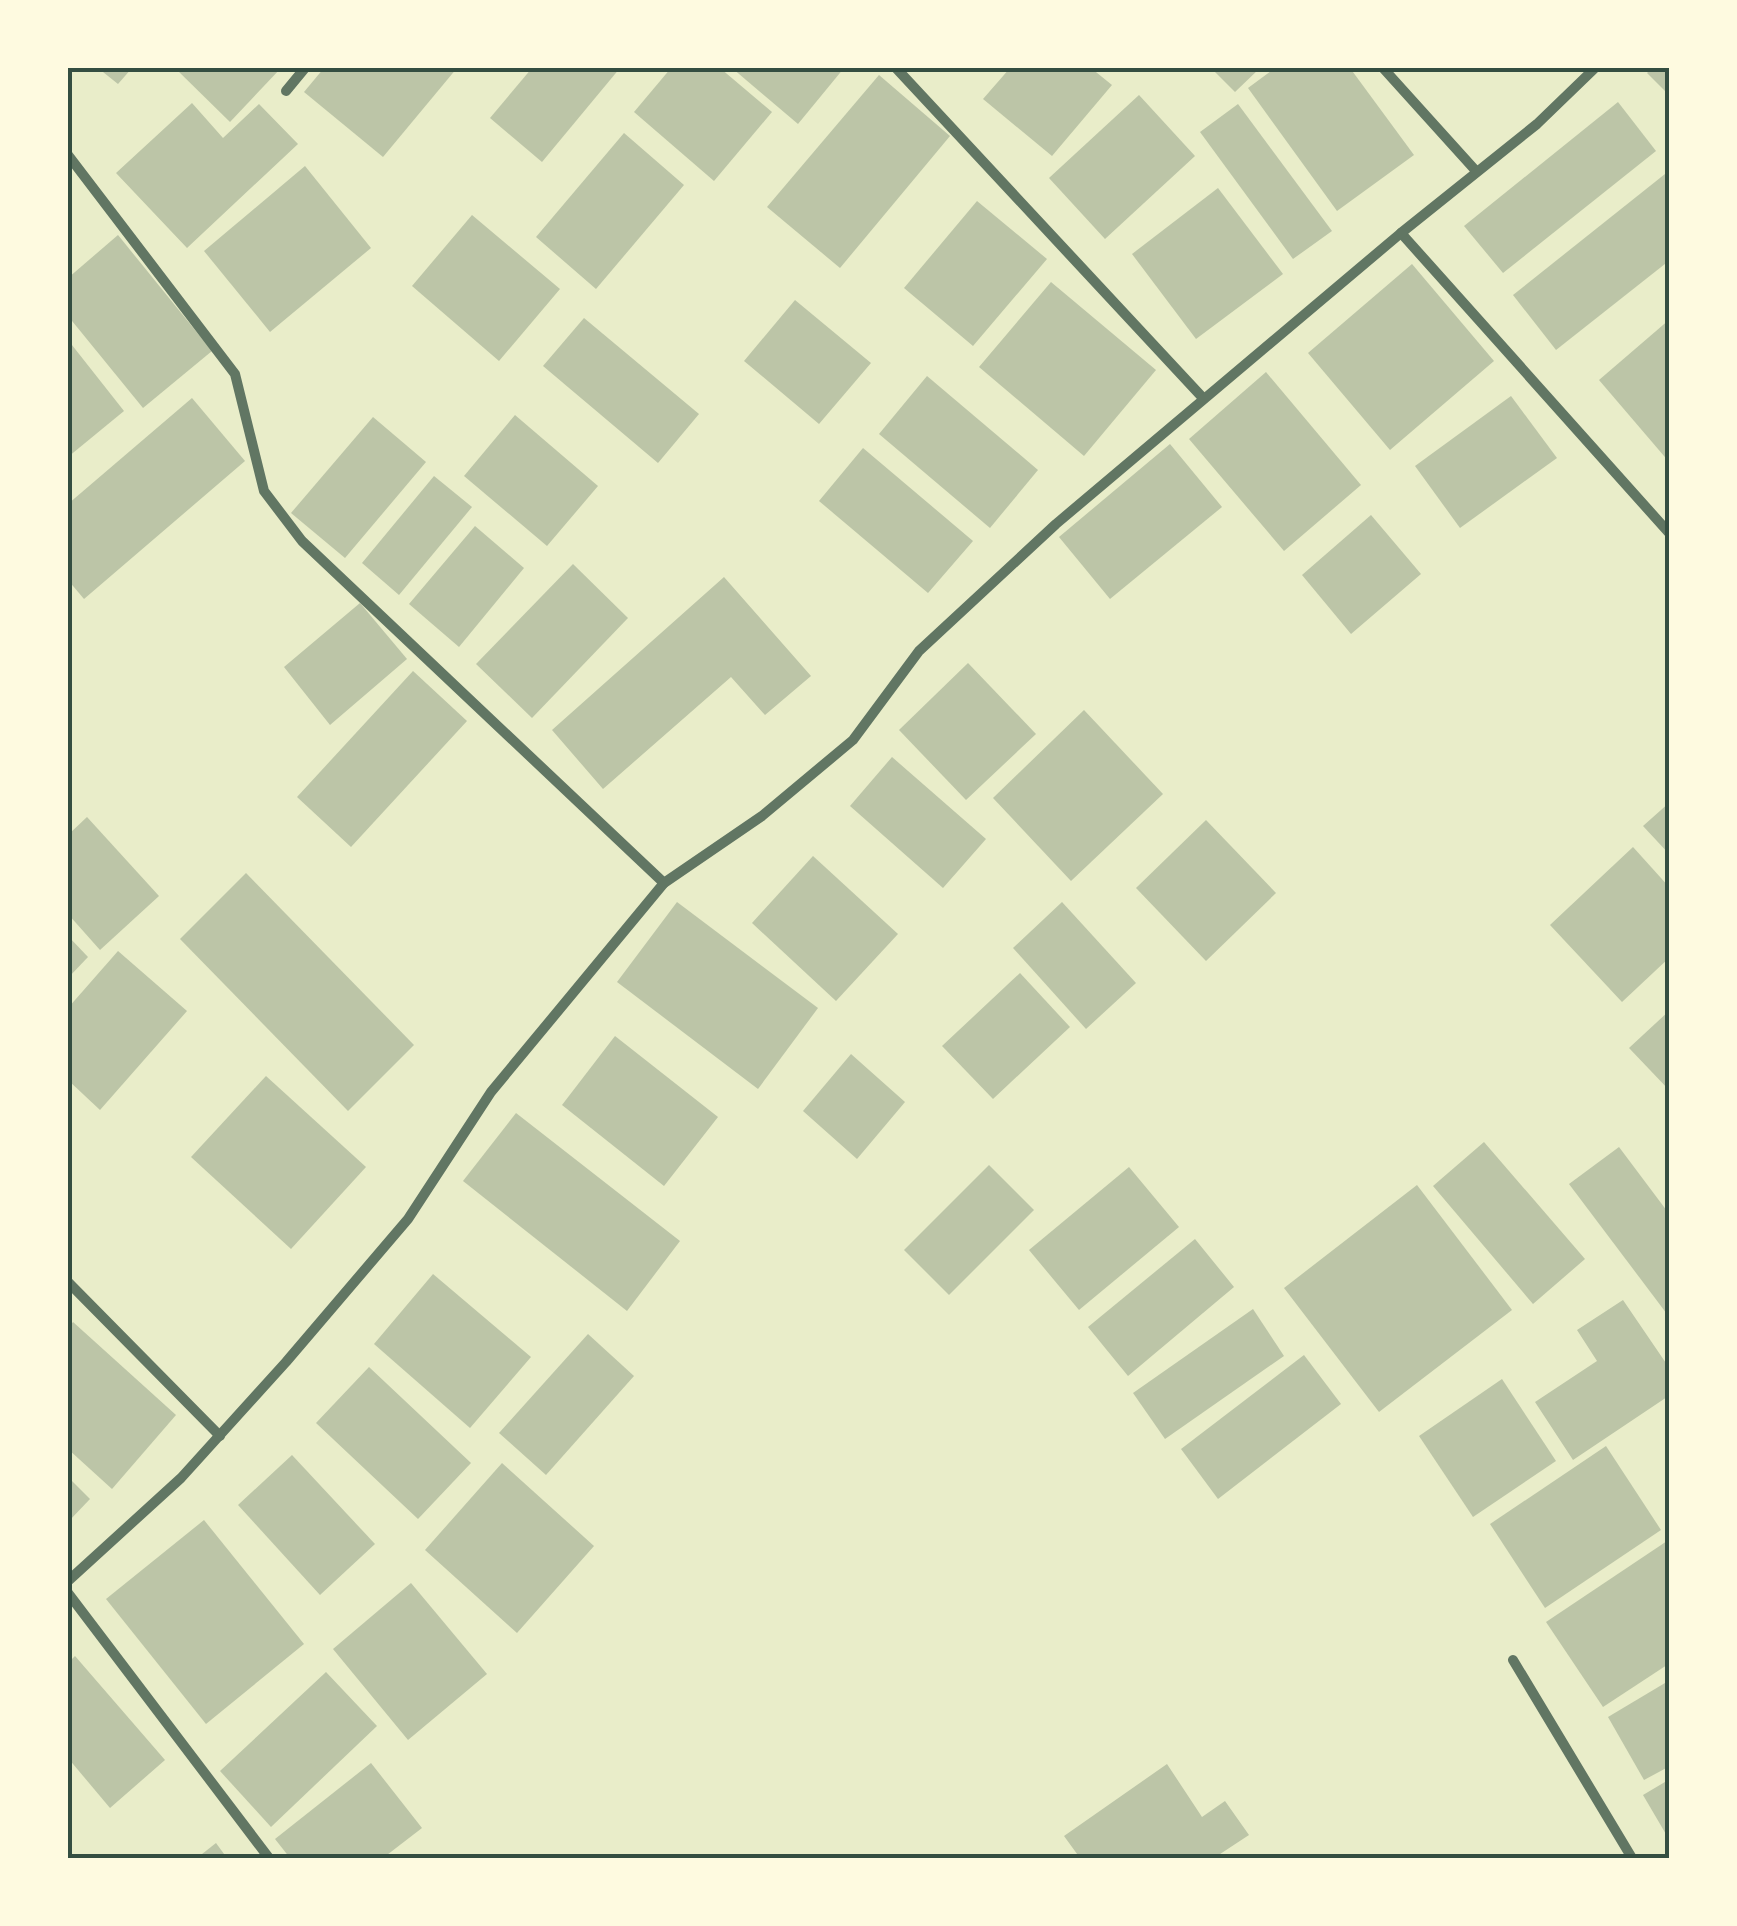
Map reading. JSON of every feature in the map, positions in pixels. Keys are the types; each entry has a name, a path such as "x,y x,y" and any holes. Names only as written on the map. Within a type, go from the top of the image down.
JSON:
{"street":[{"path":"286,90 305,68"},
{"path":"896,68 1203,398"},
{"path":"1383,68 1476,171"},
{"path":"68,1581 182,1478 286,1362 408,1219 492,1092 664,883 762,816 852,740 919,652 1056,524 1537,124 1595,68"},
{"path":"68,155 235,374 264,491 302,541 664,883"},
{"path":"1402,233 1670,534"},
{"path":"68,1282 220,1436"},
{"path":"68,1593 270,1858"},
{"path":"1513,1660 1632,1858"}],"building":[{"path":"98,68 132,68 118,84"},
{"path":"281,68 230,122 177,70"},
{"path":"324,68 457,68 383,157 304,92"},
{"path":"532,68 620,68 542,162 490,118"},
{"path":"671,68 720,68 772,112 714,181 634,112"},
{"path":"732,68 844,68 798,124"},
{"path":"1010,68 1091,68 1112,85 1052,156 983,99"},
{"path":"1211,68 1260,68 1235,92"},
{"path":"1275,68 1350,68 1414,155 1337,211 1248,88"},
{"path":"1652,68 1670,68 1670,96 1647,73"},
{"path":"879,75 950,136 840,268 767,207"},
{"path":"1139,95 1195,156 1105,239 1049,178"},
{"path":"1618,102 1656,151 1503,273 1464,226"},
{"path":"192,103 223,138 259,104 298,144 187,248 116,173"},
{"path":"1238,104 1332,231 1293,259 1200,132"},
{"path":"624,133 684,185 596,289 536,237"},
{"path":"305,166 371,248 270,332 204,251"},
{"path":"1670,170 1670,260 1556,350 1513,295"},
{"path":"1218,188 1283,274 1196,339 1132,254"},
{"path":"977,201 1047,259 973,346 904,288"},
{"path":"472,215 560,289 499,361 412,286"},
{"path":"118,235 212,351 143,408 68,316 68,278"},
{"path":"1412,264 1494,361 1390,450 1308,353"},
{"path":"1051,282 1156,370 1084,456 979,367"},
{"path":"795,300 871,363 819,424 744,361"},
{"path":"584,318 699,414 658,463 543,366"},
{"path":"1670,319 1670,463 1599,380"},
{"path":"68,340 124,411 68,457"},
{"path":"1266,372 1361,485 1284,551 1189,439"},
{"path":"927,376 1038,470 990,528 879,434"},
{"path":"1511,396 1557,458 1460,528 1415,466"},
{"path":"192,398 245,461 84,599 68,580 68,504"},
{"path":"515,415 598,486 547,546 464,476"},
{"path":"373,417 426,462 345,558 291,513"},
{"path":"1170,444 1222,507 1110,599 1059,537"},
{"path":"863,448 973,541 928,593 819,501"},
{"path":"434,476 472,507 399,595 362,563"},
{"path":"1371,515 1421,574 1351,634 1302,575"},
{"path":"475,526 524,568 459,647 409,604"},
{"path":"573,564 628,618 532,718 476,664"},
{"path":"724,577 811,676 765,715 731,677 603,789 552,730"},
{"path":"360,603 407,659 330,725 284,667"},
{"path":"968,663 1036,734 966,800 899,730"},
{"path":"413,671 467,721 351,847 297,797"},
{"path":"1084,710 1163,794 1071,881 993,798"},
{"path":"892,757 986,839 943,888 850,806"},
{"path":"1670,802 1670,855 1643,826"},
{"path":"87,817 159,896 100,950 68,914 68,835"},
{"path":"1206,820 1276,893 1206,961 1136,888"},
{"path":"1633,847 1670,888 1670,957 1622,1002 1550,925"},
{"path":"813,856 898,934 836,1001 752,923"},
{"path":"246,873 414,1045 348,1111 180,939"},
{"path":"677,902 818,1008 758,1089 617,982"},
{"path":"1062,902 1136,983 1086,1029 1013,948"},
{"path":"68,936 88,957 68,978"},
{"path":"118,951 187,1011 100,1110 68,1080 68,1008"},
{"path":"1020,973 1070,1027 993,1099 942,1046"},
{"path":"1670,1010 1670,1091 1629,1048"},
{"path":"615,1036 718,1117 664,1186 562,1105"},
{"path":"851,1054 905,1102 857,1159 803,1111"},
{"path":"266,1076 366,1167 291,1249 191,1157"},
{"path":"516,1113 680,1241 627,1311 463,1181"},
{"path":"1484,1142 1585,1259 1533,1304 1433,1186"},
{"path":"1619,1147 1670,1215 1670,1318 1569,1184"},
{"path":"989,1165 1034,1210 949,1295 904,1250"},
{"path":"1129,1167 1179,1227 1079,1310 1029,1250"},
{"path":"1417,1185 1512,1310 1379,1412 1284,1288"},
{"path":"1195,1239 1234,1287 1128,1376 1088,1327"},
{"path":"433,1274 531,1357 470,1428 374,1344"},
{"path":"1623,1300 1670,1369 1670,1395 1573,1460 1535,1402 1597,1361 1577,1330"},
{"path":"1253,1309 1284,1356 1165,1439 1133,1393"},
{"path":"73,1322 176,1415 112,1489 68,1449 68,1328"},
{"path":"588,1334 634,1376 546,1475 499,1433"},
{"path":"1304,1355 1341,1404 1218,1499 1181,1449"},
{"path":"369,1367 471,1463 418,1519 316,1423"},
{"path":"1502,1379 1556,1461 1473,1517 1419,1436"},
{"path":"1606,1446 1661,1530 1545,1608 1490,1524"},
{"path":"292,1455 375,1544 320,1595 238,1505"},
{"path":"502,1463 594,1546 517,1633 425,1550"},
{"path":"68,1477 90,1499 68,1522"},
{"path":"204,1520 304,1644 206,1724 106,1599"},
{"path":"1670,1539 1670,1663 1603,1707 1546,1622"},
{"path":"411,1583 487,1674 408,1740 333,1649"},
{"path":"75,1656 165,1760 110,1808 68,1758 68,1663"},
{"path":"326,1672 377,1726 271,1827 220,1771"},
{"path":"1670,1680 1670,1766 1644,1780 1608,1717"},
{"path":"371,1763 422,1828 383,1858 290,1858 275,1839"},
{"path":"1167,1764 1202,1817 1225,1801 1249,1835 1214,1858 1080,1858 1064,1836"},
{"path":"1670,1779 1670,1841 1643,1795"},
{"path":"216,1843 227,1858 197,1858"}]}
